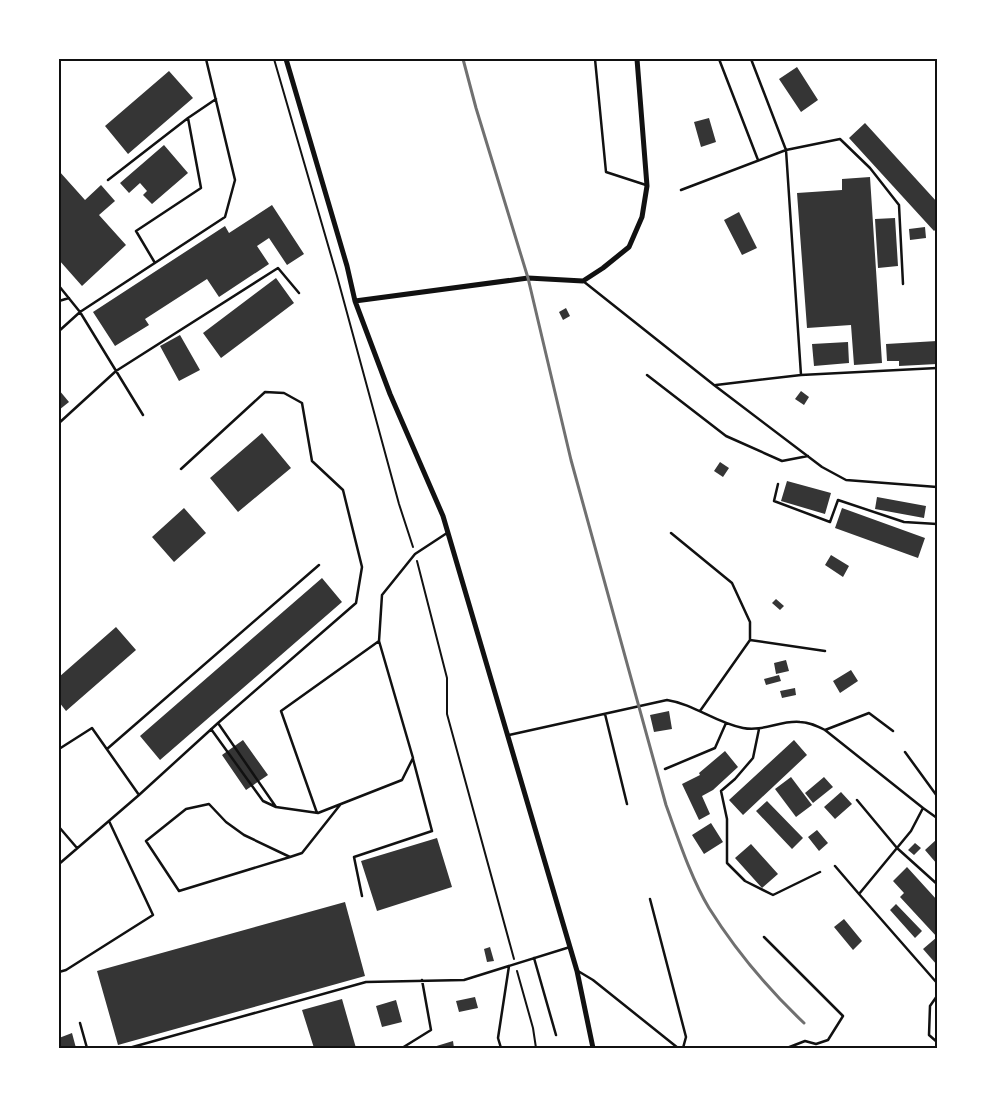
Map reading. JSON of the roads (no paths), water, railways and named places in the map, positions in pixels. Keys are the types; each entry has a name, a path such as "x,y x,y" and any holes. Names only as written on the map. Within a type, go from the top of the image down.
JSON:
{"street":[{"path":"286,59 347,266 355,301 390,394 443,516 448,532 577,971 593,1048"},
{"path":"355,301 528,278 583,281 603,268 629,246 642,217 647,186 637,59"}],"lane":[{"path":"59,331 80,312 225,217 235,180 206,59"},
{"path":"595,59 606,172 647,186"},
{"path":"719,59 758,160"},
{"path":"751,59 786,150 800,375"},
{"path":"108,180 216,98"},
{"path":"155,262 136,231 201,188 188,118"},
{"path":"681,190 786,150 840,139 870,168 899,205 903,284"},
{"path":"59,423 116,372 278,268 298,293"},
{"path":"583,281 714,385 808,456 846,480 937,487"},
{"path":"59,286 80,312 143,415"},
{"path":"59,301 69,298"},
{"path":"714,385 800,375 937,368"},
{"path":"647,375 726,436 782,460 808,456"},
{"path":"59,864 356,603 362,567 343,490 312,461 302,403 284,393 264,392 181,469"},
{"path":"778,484 774,501 830,522 838,500 904,522 937,524"},
{"path":"362,896 354,857 432,831 379,642 382,595 415,554 448,532"},
{"path":"672,533 732,583 750,622 750,640 700,711"},
{"path":"107,748 319,565"},
{"path":"750,640 825,650"},
{"path":"318,813 280,712 379,642"},
{"path":"508,735 667,700 681,702 726,723 744,728 759,729 798,721 825,730 937,818"},
{"path":"825,730 870,713 893,731"},
{"path":"605,714 627,804"},
{"path":"218,723 276,807"},
{"path":"665,769 715,748 726,723"},
{"path":"59,749 92,728 139,795"},
{"path":"211,729 263,801 276,807 318,813 402,780 413,758"},
{"path":"759,729 753,758 735,779 721,791 727,819 727,863 745,881 773,895 820,872"},
{"path":"905,752 937,796"},
{"path":"857,800 897,848 937,884"},
{"path":"290,856 244,835 226,822 208,804 186,809 146,841 179,891 302,853 340,804"},
{"path":"859,894 912,831 923,808"},
{"path":"59,972 66,970 153,915 109,821"},
{"path":"59,826 77,848"},
{"path":"835,866 937,983"},
{"path":"650,899 686,1037 683,1048"},
{"path":"764,937 843,1016 828,1040 816,1044 805,1041 787,1048"},
{"path":"129,1048 366,982 464,980 570,947"},
{"path":"534,958 556,1035"},
{"path":"501,1048 498,1038 509,966"},
{"path":"577,971 594,980 678,1048"},
{"path":"402,1048 431,1030 422,980"},
{"path":"937,996 930,1006 929,1035 937,1042"},
{"path":"80,1023 87,1048"}],"railway":[{"path":"463,59 528,278 571,460 666,805 691,871 709,908 753,968 804,1023"}]}
